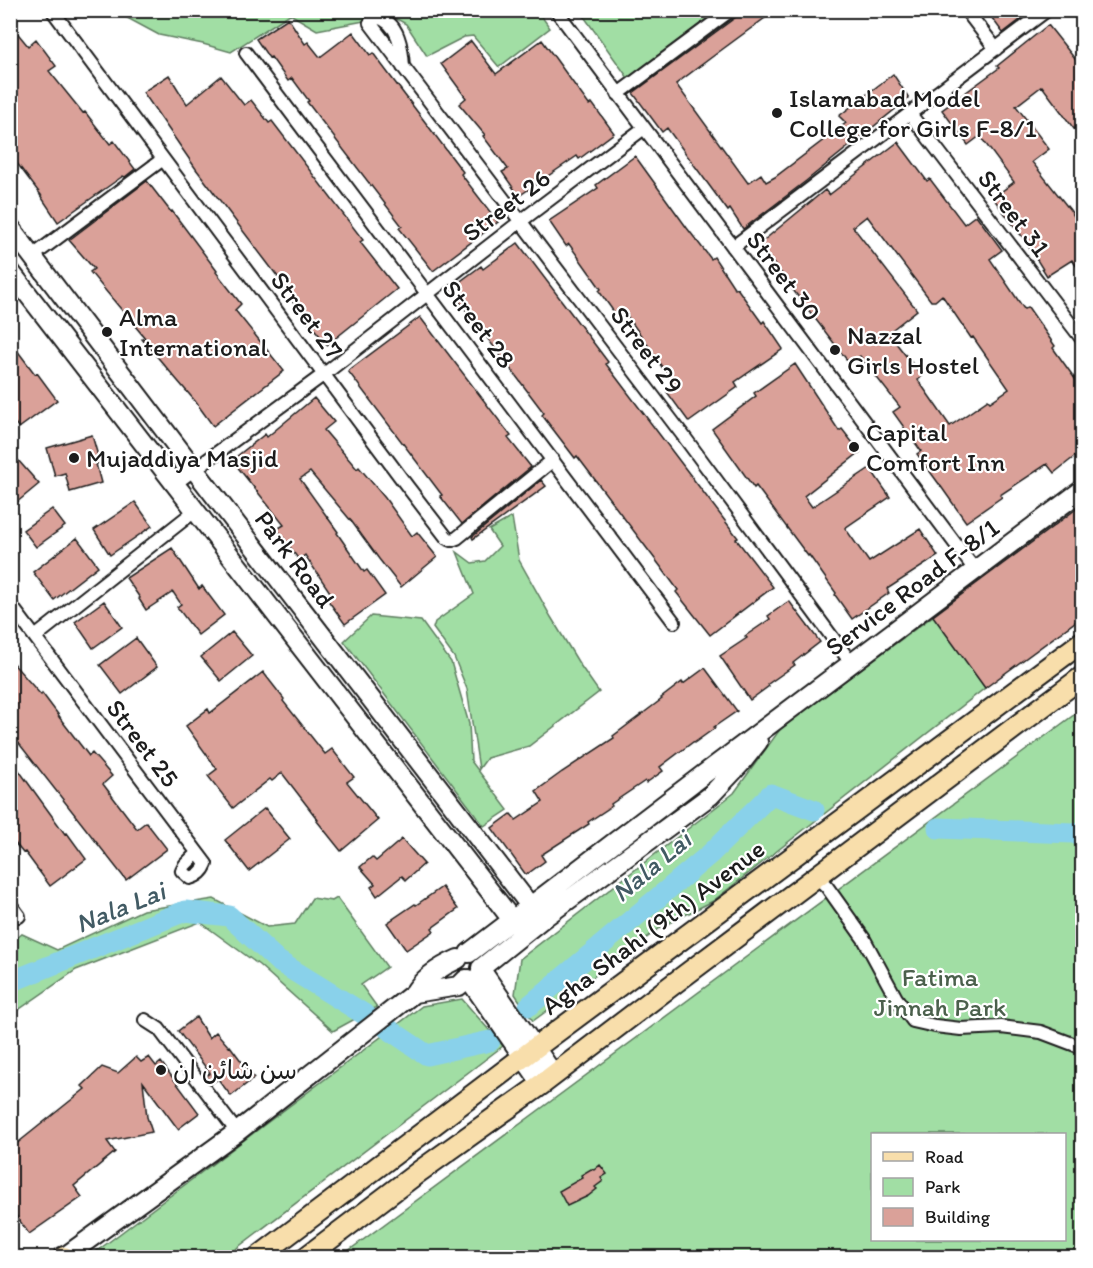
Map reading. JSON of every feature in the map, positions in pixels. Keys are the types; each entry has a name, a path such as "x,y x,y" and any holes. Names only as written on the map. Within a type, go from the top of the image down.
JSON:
{"main road":[{"name":"Agha Shahi (9th) Avenue","path":"256,1257 1083,642"},
{"path":"305,1257 420,1171 548,1080 1083,677"}],"street":[{"name":"Street 27","path":"52,10 447,538 452,540 457,538 553,460"},
{"name":"Street 30","path":"556,10 975,570"},
{"path":"618,94 731,10"},
{"path":"966,10 996,49"},
{"path":"734,248 1047,10"},
{"path":"1079,10 1083,15"},
{"name":"Street 28","path":"246,53 674,622"},
{"name":"Street 29","path":"404,67 685,438 852,664"},
{"name":"Street 31","path":"910,114 1083,339"},
{"name":"Street 26","path":"176,483 323,375 644,128"},
{"path":"33,256 163,159"},
{"name":"Park Road","path":"10,227 535,914"},
{"name":"Park Road","path":"10,271 518,927"},
{"name":"Service Road F-8/1","path":"414,993 459,986 474,974 518,927 772,724 1083,490"},
{"path":"35,637 196,510"},
{"name":"Street 25","path":"10,604 206,864 197,876 190,878 182,871 196,854"},
{"path":"817,877 827,887 864,939 896,998 913,1021 961,1029 1001,1027 1041,1032 1083,1046"},
{"path":"10,904 20,916"},
{"name":"Service Road F-8/1","path":"63,1257 237,1132 414,993 418,986 447,964 518,927"},
{"path":"463,956 478,958 474,974 548,1080"},
{"path":"145,1020 159,1029 237,1132"}],"green space":[{"path":"537,10 550,28 499,67 473,36 464,37 427,56 406,24 385,12 364,21 317,30 290,14 231,52 159,35 120,14 81,15 77,11"},
{"path":"580,11 717,11 628,78"},
{"path":"512,517 519,560 580,665 599,692 529,746 487,758 479,769 467,689 454,657 433,628 435,622 474,594 457,552 472,563 485,561 500,546 489,530"},
{"path":"371,616 421,621 451,662 469,724 471,761 508,810 484,826 344,641"},
{"path":"933,616 985,688 713,901 663,926 533,1021 515,994 520,959 734,793 781,728"},
{"name":"Fatima Jinnah Park","path":"1082,709 1082,1257 340,1257"},
{"path":"312,898 332,901 337,898 387,967 361,985 377,1007 333,1031 259,965 200,922 76,970 11,1015 11,943 22,934 57,950 143,910 214,899 267,927 295,924"},
{"path":"462,999 503,1046 225,1257 89,1257 422,1006"}],"building":[{"path":"742,10 776,10 676,84 748,183 761,174 766,182 775,177 846,123 839,116 893,74 909,98 743,229 667,128 662,132 633,93 736,17"},
{"path":"986,10 1033,10 1003,33"},
{"path":"288,18 305,44 308,42 320,57 353,32 370,55 373,53 498,222 433,271 399,228 402,226 307,102 309,101 292,78 288,81 256,39"},
{"path":"10,24 28,46 36,39 56,66 49,71 110,144 114,141 135,169 58,222 10,154"},
{"path":"1048,25 1083,69 1083,123 1074,129 1042,86 1016,106 1049,149 1032,162 1083,229 1083,275 1072,260 1047,276 1024,239 993,198 1014,182 980,136 968,145 942,110 999,68 997,66"},
{"path":"542,40 589,105 592,103 614,133 579,159 577,156 519,196 502,172 508,169 483,136 485,135 459,104 466,98 441,64 471,41 496,74"},
{"path":"169,75 187,104 221,76 244,105 251,100 269,123 272,121 363,240 360,242 397,289 327,345 196,169 143,92"},
{"path":"898,142 927,181 930,179 964,224 976,215 1002,250 990,259 1024,309 1028,307 1055,346 1053,348 1083,390 1083,450 1054,473 1047,464 1000,495 1002,497 966,522 917,454 921,451 893,412 900,407 860,356 850,364 758,245 825,190 829,195","holes":["867,216 931,301 935,301 942,295 1009,389 990,402 988,400 950,426 918,380 922,376 888,333 917,310 853,227"]},
{"path":"635,156 687,228 711,259 714,257 735,289 737,288 762,323 764,321 783,349 735,382 738,387 689,422 667,392 675,386 652,351 623,310 616,315 599,291 601,289 569,244 566,246 549,221 598,188 596,185"},
{"path":"147,181 241,304 235,310 284,371 213,426 90,272 94,269 69,240"},
{"path":"518,243 773,587 710,635 577,456 575,458 542,415 544,413 450,289 481,266 483,269"},
{"path":"420,317 511,436 508,438 531,467 462,524 348,371"},
{"path":"10,341 57,400 19,428 10,417"},
{"path":"795,364 839,431 842,429 860,452 804,496 812,507 870,468 890,497 845,528 869,562 920,529 938,556 887,589 889,593 852,619 809,555 756,486 754,488 712,429 756,396 754,393"},
{"path":"314,398 334,422 324,430 385,498 412,536 417,532 437,557 401,587 352,522 310,472 300,479 364,572 367,570 385,595 345,624 327,599 332,595 305,555 299,560 277,529 284,525 232,460 265,434 267,437"},
{"path":"92,435 100,463 96,464 101,483 70,492 65,473 55,476 47,448"},
{"path":"10,451 39,484 10,508"},
{"path":"541,480 546,486 473,539 472,537"},
{"path":"135,502 152,526 110,555 94,530"},
{"path":"1083,504 1083,616 985,688 933,616"},
{"path":"52,509 65,526 36,547 23,530"},
{"path":"77,538 98,566 54,600 33,572"},
{"path":"172,548 199,589 202,586 224,615 198,635 177,607 181,604 173,592 146,610 126,578"},
{"path":"104,601 122,627 93,648 75,622"},
{"path":"789,601 820,642 750,700 720,656 747,638 745,636 770,619 768,616"},
{"path":"232,632 252,656 221,681 201,657"},
{"path":"136,638 157,667 122,694 100,665"},
{"path":"10,660 41,695 42,693 89,756 92,753 112,776 103,784 137,829 146,822 167,849 126,880 10,732"},
{"path":"705,668 737,711 660,767 663,771 611,804 612,806 588,822 589,824 541,855 545,861 526,875 492,828 511,814 516,820 543,802 536,791 614,738 613,736 661,698"},
{"path":"263,672 325,754 332,749 354,777 347,782 378,820 341,851 282,773 272,781 270,779 233,808 208,776 217,769 186,726 208,709 210,713"},
{"path":"10,758 86,859 50,886 25,852 23,853 10,837"},
{"path":"265,808 290,839 249,871 225,840"},
{"path":"402,839 424,864 406,880 402,876 377,896 371,887 375,884 360,867 372,857 376,861"},
{"path":"442,887 458,909 432,928 434,931 406,950 387,923"},
{"path":"196,1017 209,1038 216,1032 230,1046 254,1078 231,1096 218,1079 211,1084 205,1076 210,1073 178,1031"},
{"path":"136,1057 141,1062 149,1057 156,1066 161,1062 199,1113 178,1129 143,1082 147,1117 152,1132 107,1141 115,1152 74,1186 82,1197 29,1234 10,1207 10,1149 85,1089 82,1086 102,1067 118,1073"},
{"path":"600,1165 607,1174 601,1178 603,1181 595,1187 597,1189 567,1206 559,1191"}],"waterway":[{"name":"Nala Lai","path":"529,1006 710,854 771,794 814,810"},
{"name":"Nala Lai","path":"938,828 1073,833 1082,836"},
{"name":"Nala Lai","path":"10,982 185,911 229,916 278,961 367,1016"},
{"name":"Nala Lai","path":"387,1028 427,1055 490,1041"}],"place":[{"name":"Islamabad Model College for Girls F-8/1","path":"777,113"},
{"name":"Alma International","path":"107,332"},
{"name":"Nazzal Girls Hostel","path":"835,350"},
{"name":"Capital Comfort Inn","path":"854,447"},
{"name":"Mujaddiya Masjid","path":"74,458"},
{"name":"سن شائن ان","path":"161,1070"}]}
